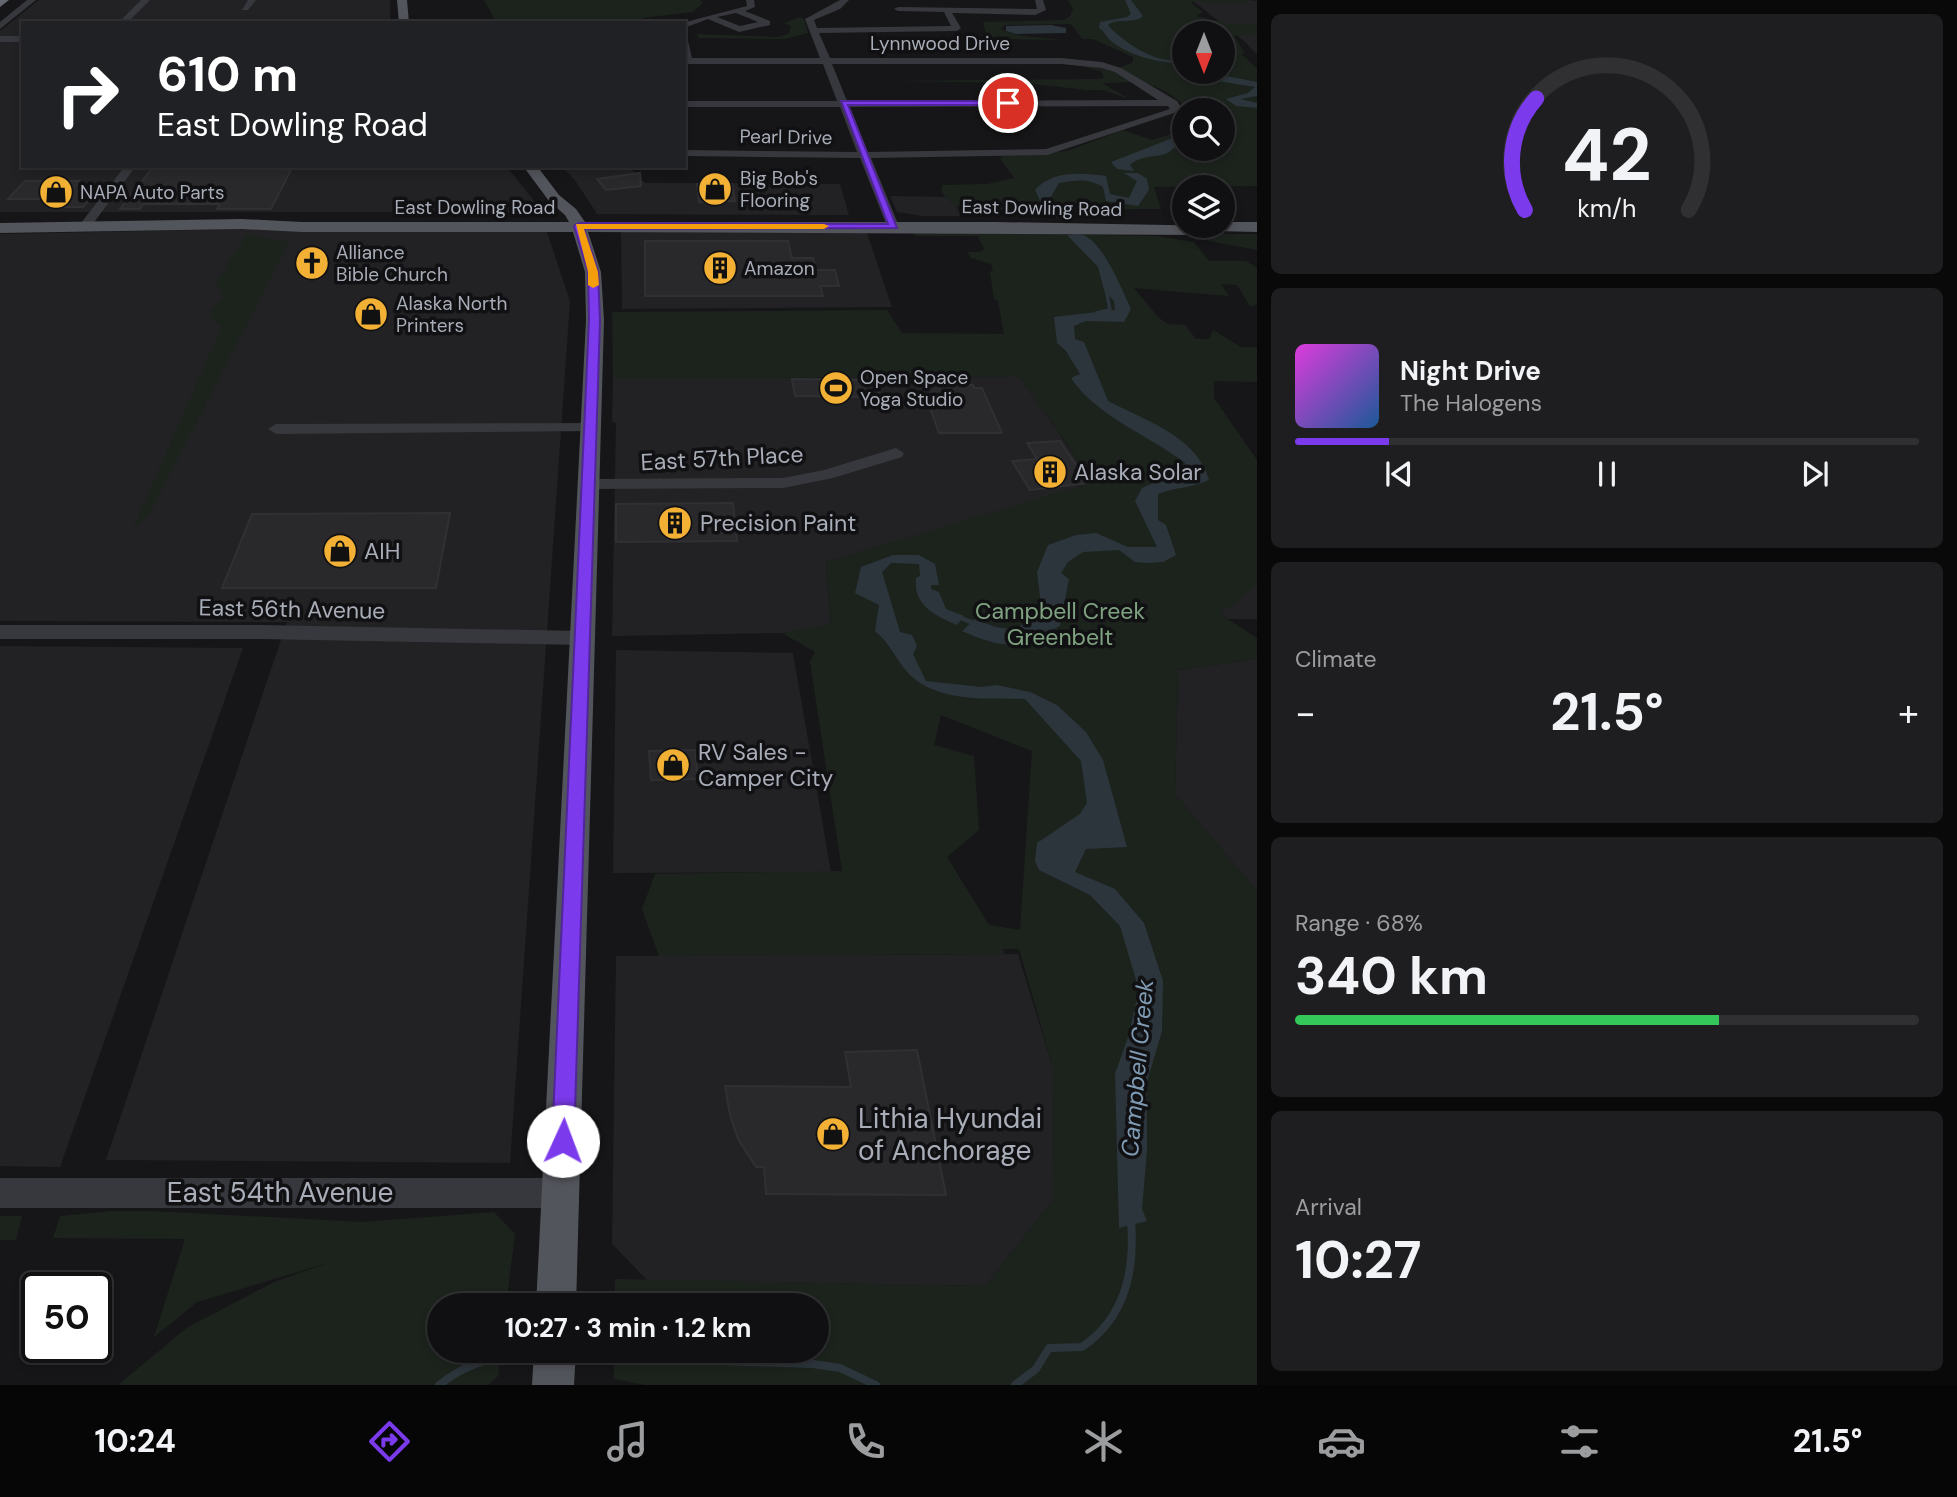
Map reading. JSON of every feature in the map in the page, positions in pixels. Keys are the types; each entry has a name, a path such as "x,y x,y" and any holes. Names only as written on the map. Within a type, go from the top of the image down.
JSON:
{"main road":[{"path":"402,0 403,21"},
{"path":"532,168 554,198 575,219"},
{"path":"557,1293 595,320 593,272 575,219 574,196 568,188"},
{"name":"East Dowling Road","path":"4,227 242,224 302,227 575,219 1097,225 1172,229"},
{"name":"East Dowling Road","path":"1097,225 1172,223"},
{"name":"East Dowling Road","path":"1235,227 1257,227"},
{"path":"553,1385 554,1363"}],"street":[{"path":"0,26 32,0"},
{"path":"124,21 146,0"},
{"path":"244,8 252,0"},
{"path":"686,24 738,11 751,6 750,0"},
{"path":"845,0 837,7 809,19 892,223"},
{"path":"887,31 885,24 906,0"},
{"path":"898,9 1035,12 1042,10 1039,0"},
{"path":"709,17 739,29 767,23 738,11"},
{"path":"813,31 957,28 947,11"},
{"path":"0,39 21,40"},
{"name":"Lynnwood Drive","path":"686,51 688,61 1061,61 1093,64 1118,70 1172,106"},
{"path":"686,104 1172,107"},
{"name":"Pearl Drive","path":"686,153 863,155 1047,152 1172,108"},
{"path":"85,226 129,168"},
{"path":"276,429 591,428"},
{"name":"East 57th Place","path":"588,484 783,483 827,474 896,453"},
{"name":"East 56th Avenue","path":"0,632 261,632 583,638"},
{"name":"East 54th Avenue","path":"0,1193 561,1193"}],"shaded area":[{"path":"39,0 390,0 390,21 21,21 21,168 508,168 540,208 533,212 0,212 0,31"},
{"path":"1193,1 1257,1 1257,55 1236,35 1236,21 1218,21"},
{"path":"563,168 630,168 645,183 840,184 849,215 597,214 575,180"},
{"path":"890,196 952,197 961,216 923,216 897,212"},
{"path":"245,229 547,232 570,301 510,1163 106,1160 287,622 0,621 0,234"},
{"path":"621,232 867,233 892,307 622,309"},
{"path":"1020,377 1093,483 826,562 831,625 782,633 612,636 616,423 612,422 613,378"},
{"path":"1257,567 1257,619 1228,619 1213,609"},
{"path":"0,646 243,648 60,1167 0,1166"},
{"path":"616,650 793,653 831,872 613,873"},
{"path":"1257,659 1257,891 1175,794 1178,670"},
{"name":"Lithia Hyundai of Anchorage","path":"1018,954 1053,1068 1054,1199 985,1286 647,1280 612,1244 616,956"}],"green space":[{"path":"484,0 700,0 703,3 693,12 643,18 642,21 496,21"},
{"path":"1068,0 1257,0 1231,4 1197,1 1191,3 1203,12 1196,16 1217,21 1172,21 1172,84 1236,84 1236,39 1245,53 1241,54 1257,68 1257,186 1235,186 1235,175 1172,175 1172,187 1154,187 1161,209 961,210 959,206 954,206 942,193 942,185 987,184 1014,178 1000,158 1004,156 1067,151 1123,130 1152,140 1172,134 1172,161 1235,161 1235,98 1176,98 1131,79 1134,82 1102,83 1129,99 1103,90 1025,83 889,81 1101,79 1104,77 1101,71 1074,64 1113,71 1133,62 1133,57 1093,39 1082,39 1071,24 1005,25 1001,29 1016,35 1061,40 957,38 987,38 983,22 1064,20 1070,16 1073,9"},
{"path":"800,17 804,19 808,33 785,39 699,38 697,34 779,37 789,33 791,26 784,23"},
{"path":"1236,24 1257,24 1257,33 1236,36"},
{"name":"Campbell Creek Greenbelt","path":"914,232 1156,236 1194,242 1209,261 1246,261 1257,268 1257,305 1250,306 1237,285 1221,284 1229,296 1134,288 1158,317 1168,324 1185,325 1196,339 1209,339 1213,330 1241,347 1257,347 1257,382 1214,381 1214,398 1257,460 1257,585 1220,614 1257,638 1257,659 1178,670 1175,794 1257,891 1257,1385 645,1385 614,1379 614,1363 829,1363 829,1293 615,1293 615,1279 985,1286 1054,1199 1053,1068 1019,949 1003,949 1005,954 659,956 642,909 655,874 842,871 810,662 815,652 782,633 831,624 826,562 1093,482 1020,377 613,378 612,312 887,310 902,333 1004,334 998,301 994,299 991,264 971,258 967,252 981,252 984,249 978,236 916,236","holes":["941,715 1032,751 1020,930 989,925 947,857 979,830 974,756 934,745"]},
{"path":"1235,234 1257,234 1257,250 1209,241 1206,238 1235,238"},
{"path":"247,235 289,242 150,513 132,531 221,328 209,315 223,297 216,282"},
{"path":"150,1211 363,1222 494,1212 515,1234 508,1293 427,1293 427,1363 500,1363 498,1376 488,1385 118,1385 188,1327 274,1282 331,1262 197,1302 154,1337 185,1239 53,1238 60,1216"},
{"path":"0,1216 22,1216 16,1240 0,1240"}],"water":[{"path":"1125,0 1131,0 1143,16 1108,25 1145,53 1156,58 1172,60 1172,62 1146,58 1117,46 1099,28 1100,22 1131,14"},
{"path":"1051,25 1066,28 1066,33 1016,34 1006,31 1006,26"},
{"path":"1236,78 1257,82 1257,96 1240,99 1257,103 1257,108 1236,106 1235,98 1230,98 1248,93 1255,87 1236,84"},
{"path":"1170,139 1172,150 1134,162 1130,165 1134,171 1117,169 1111,162"},
{"path":"1124,173 1138,173 1147,179 1149,190 1138,206 1106,201 1103,187 1087,181 1071,181 1059,183 1048,202 1053,213 1060,218 1048,218 1035,190 1059,176 1097,175 1106,176 1110,194 1129,198 1137,181"},
{"path":"1067,235 1083,235 1098,247 1112,268 1131,309 1124,322 1086,321 1074,326 1075,339 1084,342 1108,401 1168,431 1181,441 1203,465 1209,480 1158,494 1158,520 1166,525 1176,555 1163,562 1148,563 1135,562 1119,550 1083,552 1068,562 1061,573 1069,579 1060,626 1022,643 1002,644 962,631 975,619 996,627 1012,628 1019,627 1029,616 1038,615 1040,597 1037,572 1048,545 1076,535 1096,533 1128,547 1157,547 1135,501 1142,488 1184,469 1185,463 1109,415 1082,392 1071,378 1080,374 1066,351 1057,343 1054,317 1115,310 1114,301 1104,290 1098,267"},
{"path":"893,555 919,555 935,564 939,585 931,585 931,589 939,592 946,609 964,616 957,625 934,614 922,603 916,588 916,578 920,576 919,564 891,563 882,572 900,632 912,635 917,646 913,654 926,681 981,687 997,685 1030,692 1057,705 1086,732 1103,760 1127,847 1086,849 1075,872 1115,889 1144,923 1163,981 1162,1031 1147,1082 1147,1150 1142,1209 1147,1221 1119,1228 1115,1074 1128,1037 1139,990 1120,926 1090,895 1039,870 1035,861 1037,843 1080,814 1087,803 1081,761 1025,699 948,694 934,690 909,674 875,631 879,605 855,593 861,567"}],"building":[{"path":"152,168 292,168 271,209 217,209 220,204 143,204 140,209 120,209"},
{"path":"640,173 641,186 606,190 597,179"},
{"name":"NAPA Auto Parts","path":"25,181 79,181 76,185 102,185 83,207 56,207 63,199 8,199"},
{"name":"Big Bob's Flooring","path":"697,184 732,184 735,201 699,202"},
{"name":"Amazon","path":"645,241 788,241 792,258 813,258 816,270 835,270 839,286 820,286 823,296 645,296"},
{"name":"Open Space Yoga Studio","path":"792,379 875,380 880,397 795,396"},
{"path":"922,385 973,385 974,388 982,388 1002,433 939,433"},
{"name":"Alaska Solar","path":"1060,441 1088,483 1030,490 1012,461 1037,459 1027,443"},
{"name":"Precision Paint","path":"733,503 737,541 616,542 616,504"},
{"name":"AIH","path":"450,513 436,588 222,588 252,514"},
{"name":"RV Sales - Camper City","path":"695,750 698,779 651,780 649,751"},
{"name":"Lithia Hyundai of Anchorage","path":"917,1050 946,1195 766,1194 764,1167 756,1167 738,1139 725,1086 851,1087 845,1052"}],"waterway":[{"name":"Campbell Creek","path":"1096,313 1110,310 1106,289"},
{"name":"Campbell Creek","path":"956,616 976,624"},
{"name":"Campbell Creek","path":"1015,1385 1036,1369 1049,1348 1082,1347 1109,1322 1118,1307 1129,1274 1131,1220"},
{"name":"Campbell Creek","path":"439,1385 479,1363"},
{"name":"Campbell Creek","path":"783,1363 840,1368 876,1385"}],"slow traffic":[{"path":"593,285 593,272 579,226 824,226"}],"place":[{"name":"Big Bob's Flooring","path":"715,189"},
{"name":"NAPA Auto Parts","path":"56,192"},
{"name":"Alliance Bible Church","path":"312,263"},
{"name":"Amazon","path":"720,268"},
{"name":"Alaska North Printers","path":"371,314"},
{"name":"Open Space Yoga Studio","path":"836,388"},
{"name":"Alaska Solar","path":"1050,472"},
{"name":"Precision Paint","path":"675,523"},
{"name":"AIH","path":"340,551"},
{"name":"RV Sales - Camper City","path":"673,765"},
{"name":"Lithia Hyundai of Anchorage","path":"833,1134"}],"route":[{"path":"563,1141 595,320 593,272 579,226 893,226 843,103 1008,103"}]}
